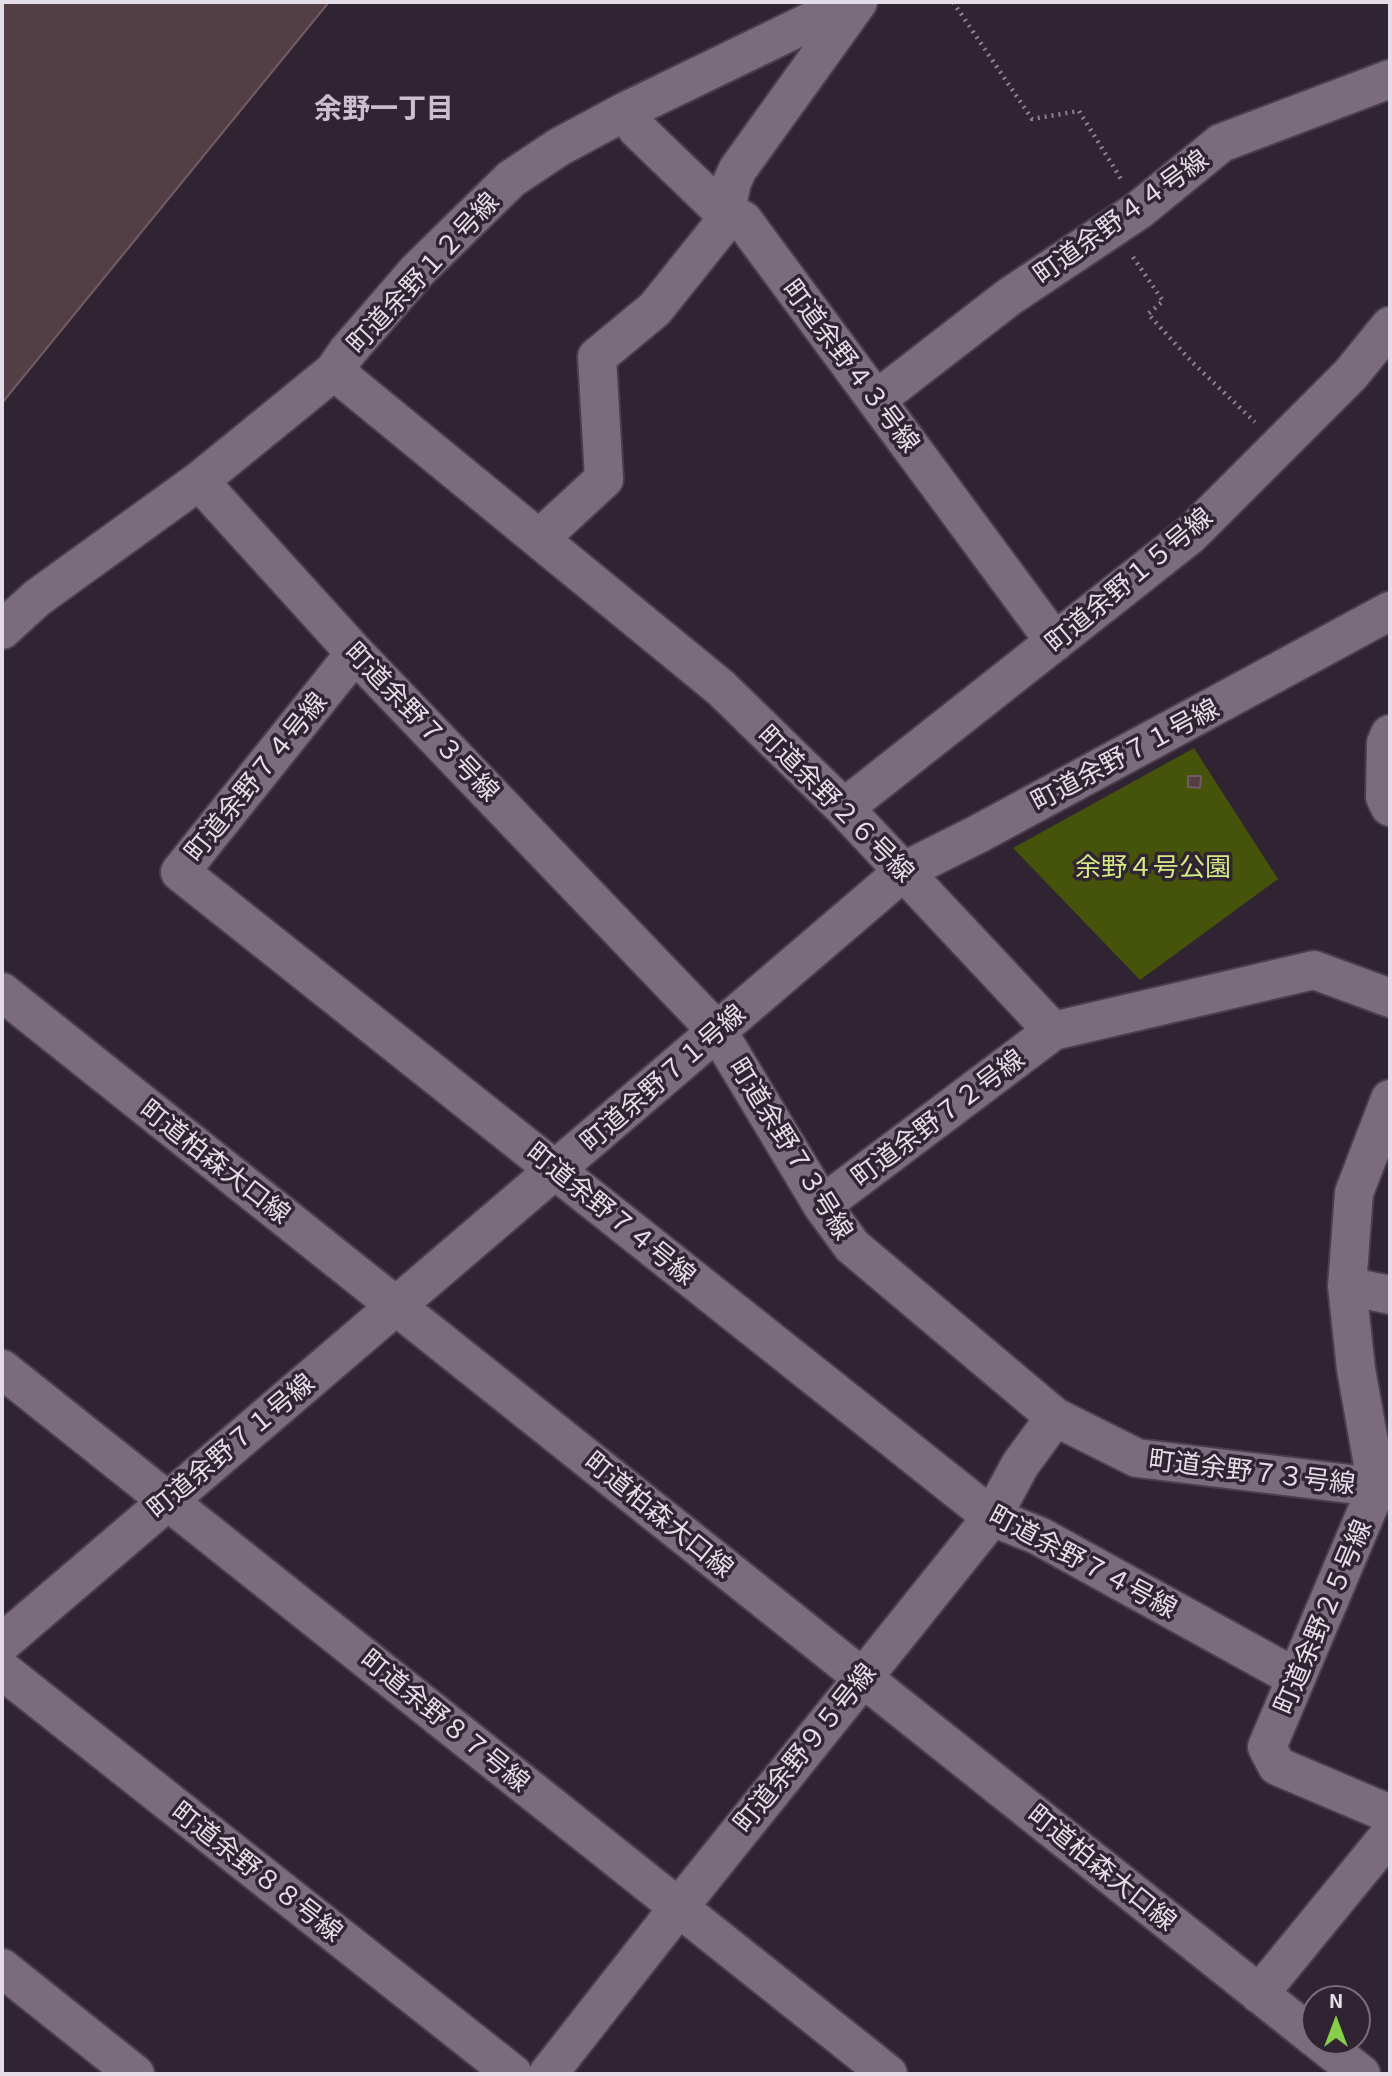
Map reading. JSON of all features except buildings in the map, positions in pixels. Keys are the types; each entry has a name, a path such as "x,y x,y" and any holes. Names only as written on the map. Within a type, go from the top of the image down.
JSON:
{"street":[{"name":"町道余野１２号線","path":"2,630 37,598 199,481 334,371 346,352 418,270 511,179 559,147 626,111 851,2"},
{"path":"540,539 604,478 597,357 655,309 723,224 732,182 738,169 858,2"},
{"name":"町道余野４４号線","path":"876,400 1009,298 1126,219 1221,143 1390,79"},
{"name":"町道余野４３号線","path":"626,111 637,129 718,207 743,220 1055,642"},
{"name":"町道余野１５号線","path":"844,808 1190,535 1351,374 1390,326"},
{"name":"町道余野２６号線","path":"334,371 721,688 844,808 1053,1031"},
{"name":"町道余野７３号線","path":"199,481 355,653 718,1032 822,1205 852,1246 1055,1417 1137,1458 1384,1488"},
{"name":"町道余野７１号線","path":"2,1643 167,1499 904,871 978,835 1390,611"},
{"name":"町道余野７４号線","path":"355,653 180,872 992,1517 1039,1536 1296,1678"},
{"path":"1390,734 1386,743 1385,783 1385,797 1390,807"},
{"path":"1053,1031 1314,970 1390,998"},
{"name":"町道柏森大口線","path":"2,992 1301,2027"},
{"name":"町道余野７２号線","path":"822,1205 1053,1031"},
{"name":"町道余野２５号線","path":"1390,1099 1354,1193 1347,1286 1356,1369 1384,1488 1267,1747 1277,1766 1390,1814"},
{"path":"1347,1286 1390,1295"},
{"name":"町道余野８７号線","path":"2,1369 888,2074"},
{"name":"町道余野９５号線","path":"548,2074 678,1907 992,1517 1020,1465 1055,1417"},
{"name":"町道余野８８号線","path":"2,1670 513,2074"},
{"path":"1259,1994 1390,1833"},
{"path":"7,1980 135,2074"},
{"name":"町道柏森大口線","path":"1336,2055 1361,2074"}],"path":[{"path":"953,2 1032,119 1079,111 1163,301 1148,314 1193,363 1280,445"}],"green space":[{"name":"余野４号公園","path":"1194,748 1278,879 1140,980 1013,848"}],"district":[{"name":"余野一丁目","path":"384,109"}]}
